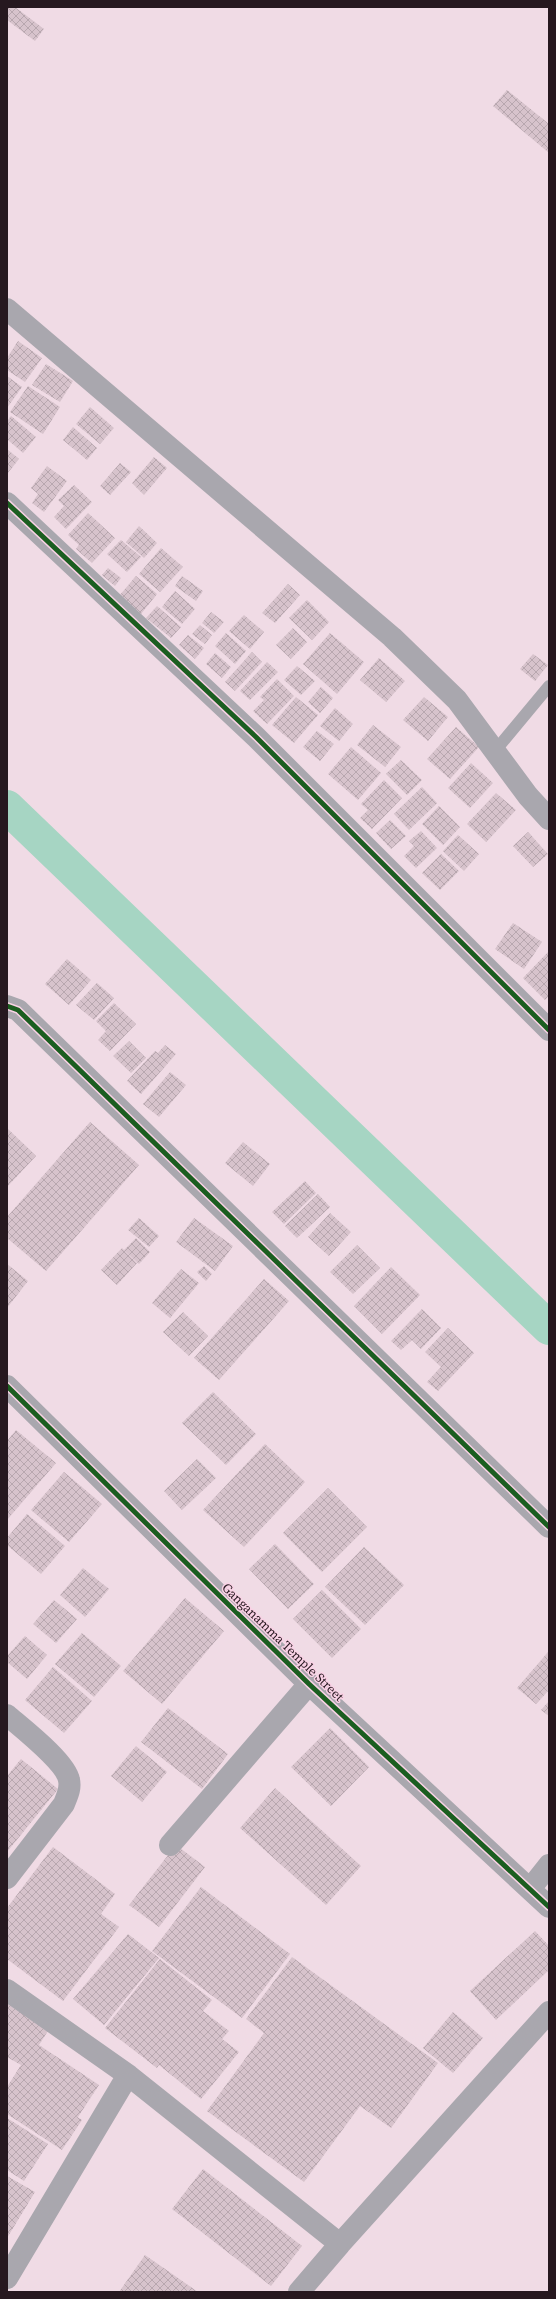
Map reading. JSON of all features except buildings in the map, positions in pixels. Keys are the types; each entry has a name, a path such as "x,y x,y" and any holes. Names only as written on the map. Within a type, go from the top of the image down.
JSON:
{"street":[{"path":"7,309 392,637 457,700 528,796 549,819"},
{"path":"7,503 256,737 549,1030"},
{"path":"7,1006 18,1010 549,1526"},
{"name":"Ganganamma Temple Street","path":"7,1386 309,1684 549,1907"},
{"path":"170,1845 309,1684"},
{"path":"7,1715 62,1765 69,1780 69,1792 64,1804 7,1878"},
{"path":"530,1889 549,1865"},
{"path":"7,1990 128,2075 340,2244"},
{"path":"299,2292 340,2244 549,2012"},
{"path":"7,2278 128,2075"}],"lane":[{"path":"495,751 549,686"}],"waterway":[{"path":"7,807 549,1328"}],"cycle path":[{"path":"7,503 256,737 549,1030"},
{"path":"7,1006 18,1010 549,1527"},
{"path":"7,1386 309,1684 549,1907"}]}
